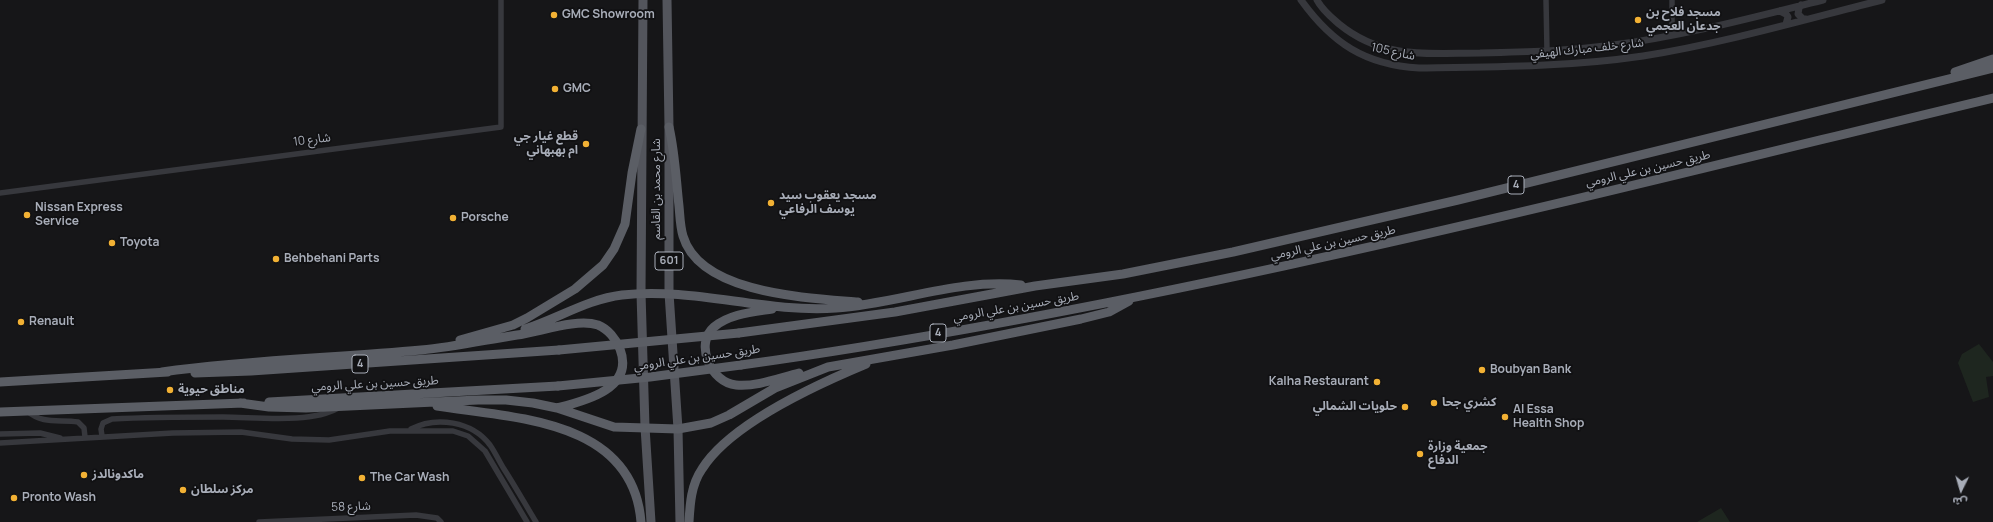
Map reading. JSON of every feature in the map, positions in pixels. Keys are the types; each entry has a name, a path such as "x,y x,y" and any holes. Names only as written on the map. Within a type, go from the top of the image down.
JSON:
{"highway":[{"path":"1907,89 1993,59"},
{"name":"طريق حسين بن علي الرومي","path":"0,382 162,372 251,371 559,350 739,333 895,312 1035,286 1123,274 1232,252 1458,200 1993,68"},
{"name":"طريق حسين بن علي الرومي","path":"0,412 240,403 558,386 642,378 833,352 1134,298 1432,233 1993,98"},
{"path":"670,128 674,149 681,229 688,247 700,263 716,274 767,291 802,297 877,303"},
{"path":"422,350 513,325 565,296 597,270 614,249 625,224 632,173 641,129"},
{"path":"493,339 538,325 598,301 620,295 669,293 783,307 830,308 877,303 941,290 980,285 1017,284 1035,286"},
{"path":"783,307 743,314 724,320 713,328 706,341 706,355 711,369 721,380 734,385 749,385 828,367 953,345 1088,318 1108,312 1134,298"},
{"path":"162,372 232,364 422,350 493,339 572,324 586,323 598,326 609,332 617,341 621,353 622,365 618,377 611,387 600,394 588,400 557,408"},
{"path":"689,522 691,497 697,478 707,462 729,441 762,416 799,395 883,357"},
{"path":"240,403 288,408 506,400 557,408 614,427 678,429 711,423 729,415 775,388 828,367"},
{"path":"422,404 527,419 558,428 588,441 609,455 626,474 638,500 641,522"}],"main road":[{"name":"شارع محمد بن القاسم","path":"643,0 641,293 645,427 651,522"},
{"name":"شارع محمد بن القاسم","path":"667,0 670,128 669,293 678,429 680,522"}],"street":[{"name":"شارع 10","path":"0,193 501,127 501,0"},
{"name":"شارع 105","path":"1301,0 1317,21 1332,36 1364,56 1378,62 1401,67 1456,68"},
{"name":"شارع 105","path":"1317,0 1320,8 1351,34 1368,43 1384,49 1405,53 1454,53"},
{"path":"1546,0 1547,51"},
{"path":"1672,0 1672,34"},
{"name":"شارع خلف مبارك الهيفي","path":"1454,53 1547,51 1614,45 1743,21 1823,0"},
{"name":"شارع خلف مبارك الهيفي","path":"1456,68 1570,64 1641,56 1715,42 1882,0"},
{"path":"1801,5 1798,8 1798,14 1803,19 1806,19"},
{"path":"1780,11 1788,17 1786,24"},
{"path":"1454,53 1451,60 1456,68"},
{"path":"102,436 101,429 103,424 112,418 305,418 327,414 341,406"},
{"path":"27,411 36,417 46,420 78,422 84,428 85,437"},
{"path":"409,430 423,424 441,421 466,427 478,434 490,445 536,522"},
{"path":"0,443 102,436 241,432 292,439 329,440 409,430 453,431 468,436 485,451 526,522"},
{"path":"0,434 40,433 60,438"},
{"name":"شارع 58","path":"259,522 416,515 437,518 441,522"}],"shaded area":[{"path":"1979,344 1993,362 1993,376 1986,377 1989,397 1973,402 1958,363 1962,354"},
{"path":"1721,508 1730,522 1697,522"}],"place":[{"name":"GMC Showroom","path":"554,15"},
{"name":"مسجد فلاح بن جدعان العجمي","path":"1638,20"},
{"name":"GMC","path":"555,89"},
{"name":"قطع غيار جي ام بهبهاني","path":"586,144"},
{"name":"مسجد يعقوب سيد يوسف الرفاعي","path":"771,203"},
{"name":"Nissan Express Service","path":"27,215"},
{"name":"Porsche","path":"453,218"},
{"name":"Toyota","path":"112,243"},
{"name":"Behbehani Parts","path":"276,259"},
{"name":"Renault","path":"21,322"},
{"name":"Boubyan Bank","path":"1482,370"},
{"name":"Kalha Restaurant","path":"1377,382"},
{"name":"مناطق حيوية","path":"170,390"},
{"name":"كشري جحا","path":"1434,403"},
{"name":"حلويات الشمالي","path":"1405,407"},
{"name":"Al Essa Health Shop","path":"1505,417"},
{"name":"جمعية وزارة الدفاع","path":"1420,454"},
{"name":"ماكدونالدز","path":"84,475"},
{"name":"The Car Wash","path":"362,478"},
{"name":"مركز سلطان","path":"183,490"},
{"name":"Pronto Wash","path":"14,498"}]}
